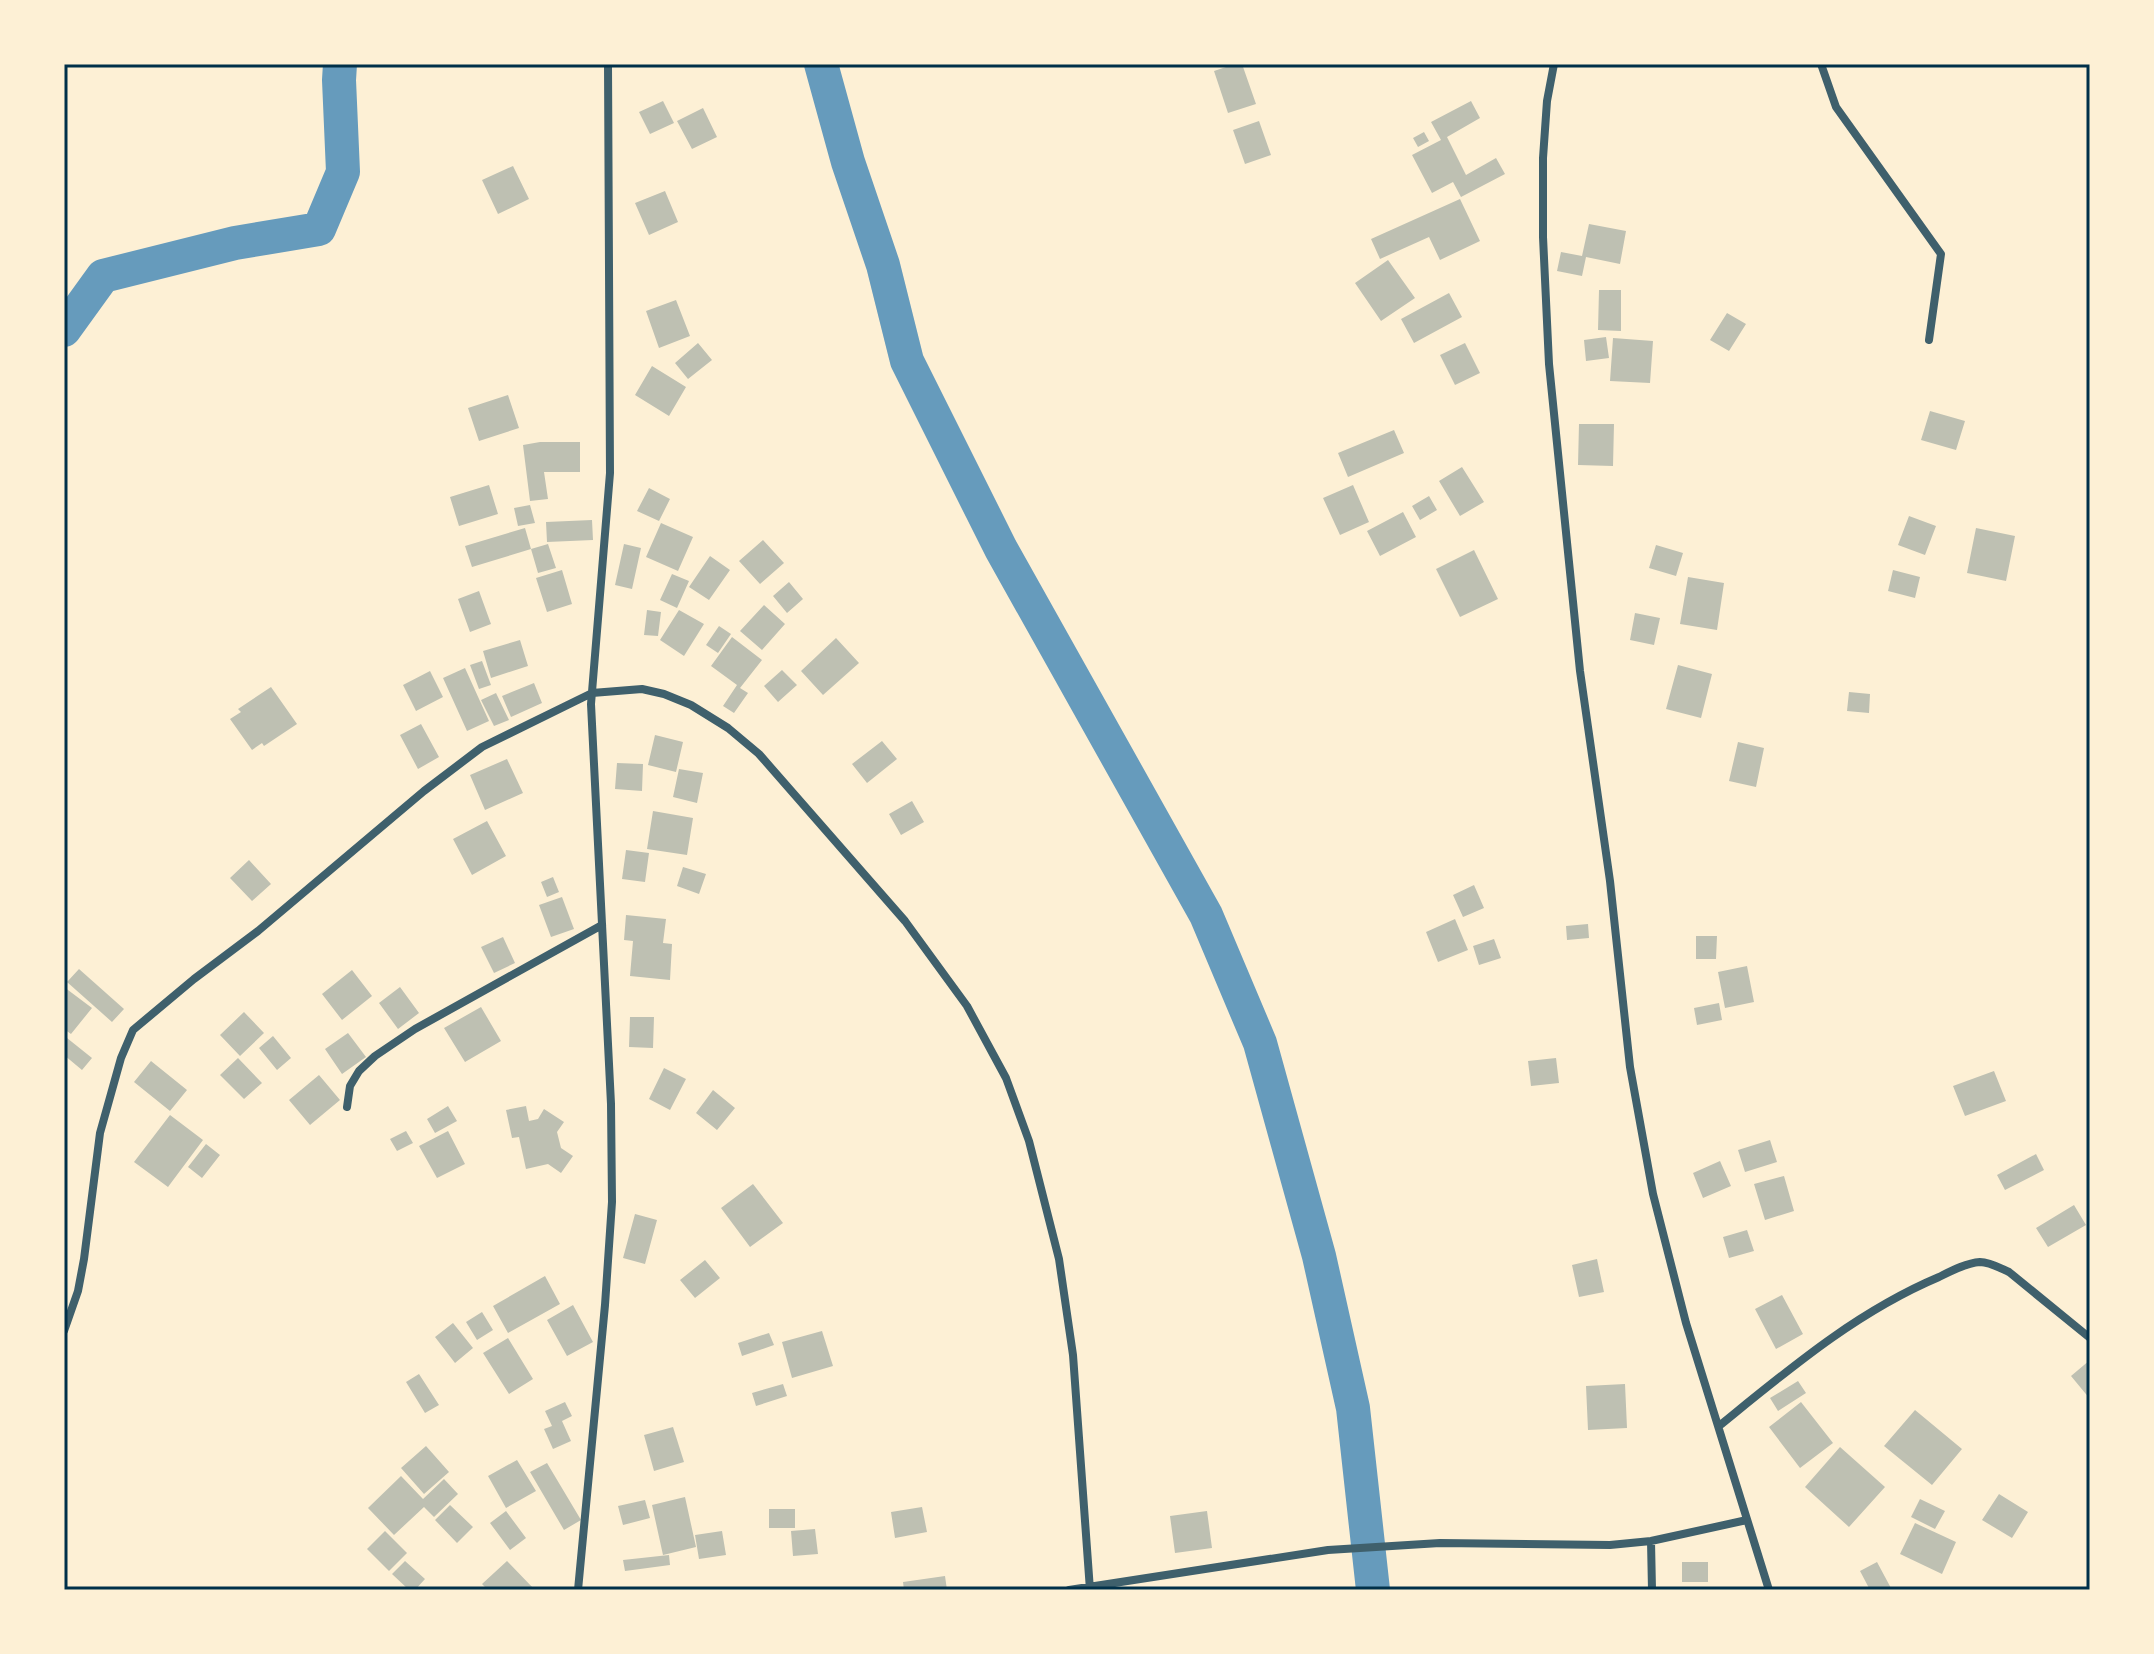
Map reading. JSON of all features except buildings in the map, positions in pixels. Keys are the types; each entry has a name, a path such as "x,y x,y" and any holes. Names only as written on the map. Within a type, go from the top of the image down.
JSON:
{"street":[{"path":"578,1590 612,1202 611,1104 593,770 592,693 610,473 608,64"},
{"path":"1554,64 1547,101 1543,158 1549,364 1580,671 1610,881 1630,1067 1643,1144 1686,1323 1769,1590"},
{"path":"1821,64 1836,107 1941,254 1929,340"},
{"path":"64,1331 78,1291 100,1133 121,1058 133,1030 482,747 592,693 642,689 664,694 691,705 728,728 759,754 905,921 967,1006 1011,1090 1029,1141 1059,1259 1073,1355 1090,1588"},
{"path":"347,1107 350,1086 359,1071 375,1056 415,1029 602,925"},
{"path":"1719,1426 1821,1344 1905,1291 1963,1266 1980,1262 2009,1272 2090,1338"},
{"path":"1069,1590 1328,1550 1440,1543 1610,1545 1651,1541 1747,1520"},
{"path":"1651,1541 1652,1590"}],"waterway":[{"path":"64,330 103,276 235,243 319,229 343,172 340,64"},
{"path":"821,64 848,162 883,265 907,361 1001,549 1206,915 1260,1043 1319,1256 1353,1408 1373,1590"}]}
